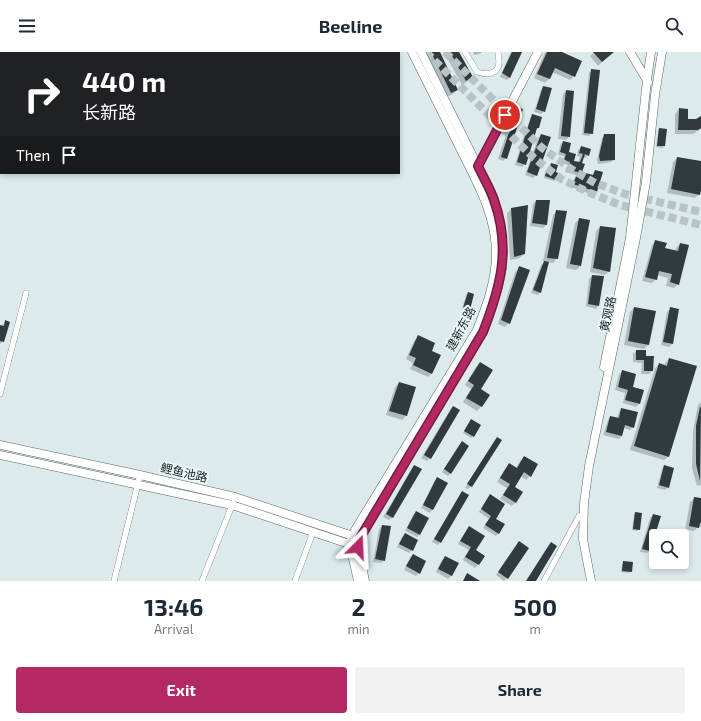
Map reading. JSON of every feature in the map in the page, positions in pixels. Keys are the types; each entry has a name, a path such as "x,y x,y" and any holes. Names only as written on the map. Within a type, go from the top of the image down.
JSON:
{"main road":[{"name":"建新东路","path":"358,581 354,546 356,536 477,330 486,308 496,267 495,235 486,201 412,52"},
{"name":"建新东路","path":"356,536 483,332 498,288 502,269 502,235 494,199 421,52"},
{"path":"473,175 538,52"},
{"path":"630,52 655,95"},
{"name":"黄观路","path":"586,581 579,540 579,506 584,467 630,238 646,80 651,52"},
{"name":"黄观路","path":"591,581 583,539 584,503 589,466 646,182 655,95 662,52"},
{"name":"鲤鱼池路","path":"0,446 140,475 356,536"},
{"name":"鲤鱼池路","path":"0,455 138,484 234,501 313,532 354,546"},
{"name":"建新东路","path":"354,546 365,581"}],"street":[{"path":"465,52 476,72 483,74 494,72 498,68 498,52"},
{"path":"0,394 26,293"},
{"path":"114,581 140,475"},
{"path":"202,581 234,501"},
{"path":"544,581 579,516"},
{"path":"295,581 313,532"}],"building":[{"path":"431,52 440,52 458,90 451,93"},
{"path":"450,52 459,52 473,77 466,81"},
{"path":"512,52 522,52 510,78 502,73"},
{"path":"547,52 562,52 582,61 575,77 555,68 550,79 537,74"},
{"path":"593,52 614,52 602,62"},
{"path":"591,69 600,70 593,134 584,133"},
{"path":"543,86 552,88 545,112 536,109"},
{"path":"566,90 574,91 570,137 561,136"},
{"path":"517,107 523,109 507,159 501,157"},
{"path":"679,108 688,109 688,119 696,119 701,116 701,128 698,130 678,130"},
{"path":"532,114 542,117 539,128 537,128 526,165 517,162"},
{"path":"659,128 667,129 665,146 657,146"},
{"path":"541,134 551,137 537,176 527,172"},
{"path":"604,134 615,134 615,160 600,161 599,156"},
{"path":"563,141 571,143 569,152 576,154 574,161 580,162 583,154 579,153 581,146 591,149 589,156 585,154 582,163 585,164 582,172 593,175 595,170 603,172 597,192 573,184 578,172 568,170 570,162 564,160 566,154 560,152"},
{"path":"677,157 701,161 700,195 671,189"},
{"path":"551,163 558,165 556,180 545,176 547,170 549,171"},
{"path":"536,200 550,200 547,225 532,223"},
{"path":"528,205 525,254 514,257 511,208"},
{"path":"556,210 567,211 558,259 547,258"},
{"path":"579,218 590,220 581,266 570,264"},
{"path":"600,226 616,228 610,272 593,268"},
{"path":"655,240 667,243 665,248 678,251 680,243 689,245 679,285 670,282 672,274 659,271 657,280 645,277"},
{"path":"544,261 549,262 541,293 533,290"},
{"path":"519,266 530,270 510,324 501,320"},
{"path":"592,275 604,276 599,306 588,304"},
{"path":"468,292 474,294 470,310 463,308"},
{"path":"634,307 656,311 649,345 628,341"},
{"path":"670,307 679,309 673,344 663,342"},
{"path":"5,320 10,322 4,342 0,341 0,325 4,326"},
{"path":"418,335 435,343 432,351 441,355 432,374 413,365 416,358 409,355"},
{"path":"636,350 646,350 646,356 654,356 653,371 644,371 644,360 636,360"},
{"path":"669,358 697,366 669,457 634,446 659,363 667,366"},
{"path":"480,362 493,370 481,389 490,395 482,407 466,398 474,385 468,381"},
{"path":"622,370 636,374 633,387 644,390 640,404 625,400 628,390 618,387"},
{"path":"399,382 416,387 407,416 389,411"},
{"path":"453,406 460,410 431,459 424,455"},
{"path":"700,407 700,481 696,464 696,426"},
{"path":"621,408 638,412 634,428 625,425 622,436 606,432 610,416 619,418"},
{"path":"471,419 481,425 474,437 464,431"},
{"path":"497,437 502,440 472,487 467,484"},
{"path":"462,441 469,446 451,474 444,469"},
{"path":"524,456 538,464 531,477 524,472 515,487 523,492 516,503 503,495 510,484 500,478 509,463 517,468"},
{"path":"414,465 422,469 393,518 386,514"},
{"path":"664,465 674,468 669,488 659,485"},
{"path":"437,477 448,483 433,510 423,505"},
{"path":"462,491 469,495 441,543 434,539"},
{"path":"490,494 505,504 496,519 505,524 499,534 485,525 491,516 481,509"},
{"path":"694,497 701,498 701,523 699,528 689,526"},
{"path":"416,511 429,518 420,535 407,528"},
{"path":"635,512 642,513 640,530 633,529"},
{"path":"653,514 661,516 657,529 649,529 649,551 642,549"},
{"path":"382,525 391,526 385,561 375,559"},
{"path":"469,526 485,536 476,550 485,556 479,565 465,557 471,547 460,541"},
{"path":"405,533 418,540 413,551 399,544"},
{"path":"519,541 529,548 508,579 498,572"},
{"path":"551,542 557,546 536,581 526,581"},
{"path":"413,554 426,561 420,574 406,566"},
{"path":"445,556 459,563 452,576 438,569"},
{"path":"623,561 633,562 632,572 622,571"},
{"path":"467,573 480,581 463,581"}],"tunnel":[{"path":"426,52 534,158 561,179 620,205 701,225"},
{"path":"445,52 541,147 571,169 595,183 625,194 701,212"}],"route":[{"path":"358,547 360,538 483,332 491,310 502,269 502,235 494,199 478,166 505,115"}]}
